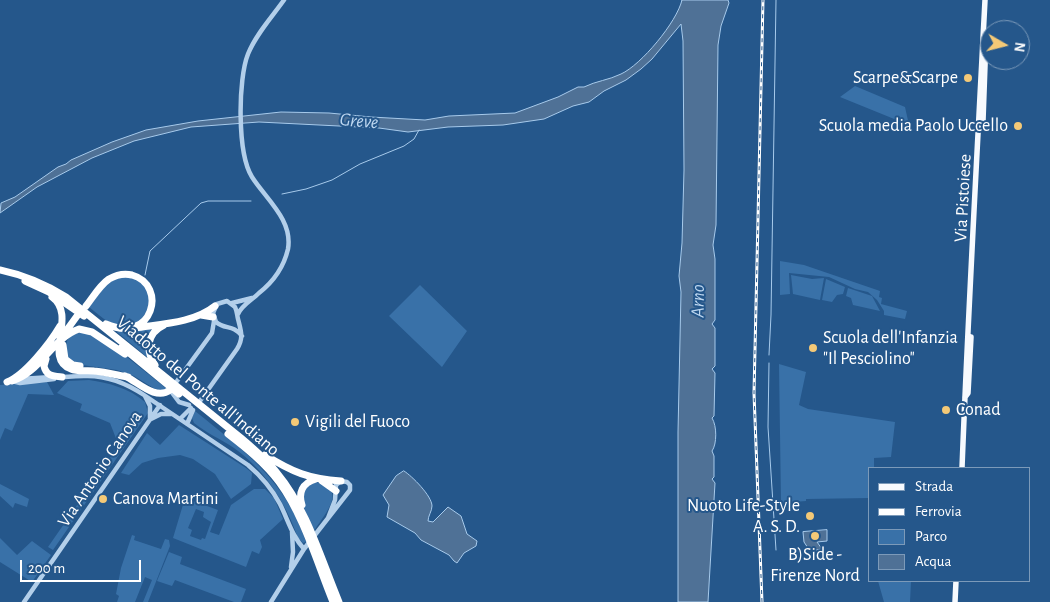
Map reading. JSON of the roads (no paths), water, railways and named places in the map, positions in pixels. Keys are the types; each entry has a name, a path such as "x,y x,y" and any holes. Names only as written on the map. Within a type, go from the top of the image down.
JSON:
{"highway":[{"name":"Viadotto del Ponte all'Indiano","path":"5,274 33,284 95,319 158,374"},
{"name":"Viadotto del Ponte all'Indiano","path":"5,274 43,283 252,447 288,486 309,535 310,546 333,602"},
{"path":"6,382 29,374 58,343 105,282 123,274 136,277 142,281 148,288 152,302 148,316 134,328"},
{"path":"33,284 59,304 63,314 59,351 60,359 68,368 77,371 97,371 128,377"},
{"path":"95,319 117,329 134,328 169,323 200,315 215,306"},
{"path":"200,315 214,319"},
{"path":"158,374 150,357 149,341 157,328 169,323"},
{"path":"6,382 23,372 62,324"},
{"path":"58,343 79,329 89,330 158,374"},
{"path":"66,337 63,352 71,364 111,370 128,377 157,394 164,394 170,390"},
{"path":"48,354 44,365 45,371 52,376 62,377"},
{"name":"Viadotto del Ponte all'Indiano","path":"204,411 256,457 274,476 309,535"},
{"path":"252,447 285,468 317,479 341,481"},
{"path":"309,535 300,496 305,485 317,479"},
{"path":"317,479 336,492"},
{"name":"Viadotto del Ponte all'Indiano","path":"310,546 338,602"}],"main road":[{"name":"Via Pistoiese","path":"962,467 985,88 986,0"},
{"path":"955,602 956,582"}],"street":[{"path":"177,381 212,333 234,322 243,307 268,285 281,267 287,252 288,236 283,219 255,182 245,161 242,141 242,81 245,60 251,47 284,0"},
{"path":"212,333 215,306 222,302 232,303 255,296"},
{"path":"199,400 237,349 242,336 236,307 232,303"},
{"path":"214,319 220,325 236,329 242,336"},
{"path":"6,382 20,383 83,376 110,379 127,385 160,405"},
{"path":"170,390 179,402 191,408"},
{"path":"144,394 150,406 150,420 161,414 172,414"},
{"name":"Via Antonio Canova","path":"24,602 160,405 238,458 258,474 278,500 291,531 292,558 289,573"},
{"path":"180,419 191,408"},
{"path":"187,424 191,408"},
{"path":"271,602 300,556 310,546 328,518 350,490 347,482 341,481 337,484 334,503 328,518"},
{"path":"336,492 344,498"},
{"name":"Via Antonio Canova","path":"291,531 310,546"},
{"name":"Via Antonio Canova","path":"292,540 300,556"}],"water":[{"path":"682,0 728,0 729,3 721,26 718,45 716,225 713,245 715,259 715,320 712,324 715,328 715,366 712,369 715,373 714,416 712,418 716,435 712,451 714,456 714,477 712,479 715,483 708,602 678,602 678,432 681,292 679,276 684,170 683,41 681,24 652,59 626,80 604,91 589,102 573,106 544,119 503,125 448,127 408,132 379,128 259,122 191,127 134,141 92,158 37,187 0,213 1,203 15,197 58,167 112,142 146,130 198,121 281,112 329,113 425,120 449,116 515,113 558,97 578,87 584,87 616,76 629,69 648,52 666,31"},
{"path":"404,471 412,477 429,497 432,508 428,521 433,522 448,507 461,516 467,534 477,541 476,546 464,553 457,563 449,555 421,540 415,533 387,517 389,505 383,495 396,476"},
{"name":"B)Side - Firenze Nord","path":"827,530 827,541 817,542 822,549 810,551 804,542 803,532"}],"waterway":[{"path":"769,355 776,0"},
{"path":"282,194 306,189 332,180 360,164 404,146 414,139 419,130"},
{"path":"145,275 150,251 201,203 208,201 251,201"},
{"path":"769,363 768,427 776,550"}],"railway":[{"path":"762,602 754,393 763,0"}],"place":[{"name":"Scarpe&Scarpe","path":"968,78"},
{"name":"Scuola media Paolo Uccello","path":"1018,126"},
{"name":"Scuola dell'Infanzia \"Il Pesciolino\"","path":"813,348"},
{"name":"Conad","path":"946,410"},
{"name":"Vigili del Fuoco","path":"295,422"},
{"name":"Canova Martini","path":"103,499"},
{"name":"Nuoto Life-Style A. S. D.","path":"810,516"},
{"name":"B)Side - Firenze Nord","path":"815,536"}],"water label":[{"name":"Greve","path":"359,121"},
{"name":"Arno","path":"698,301"}]}
